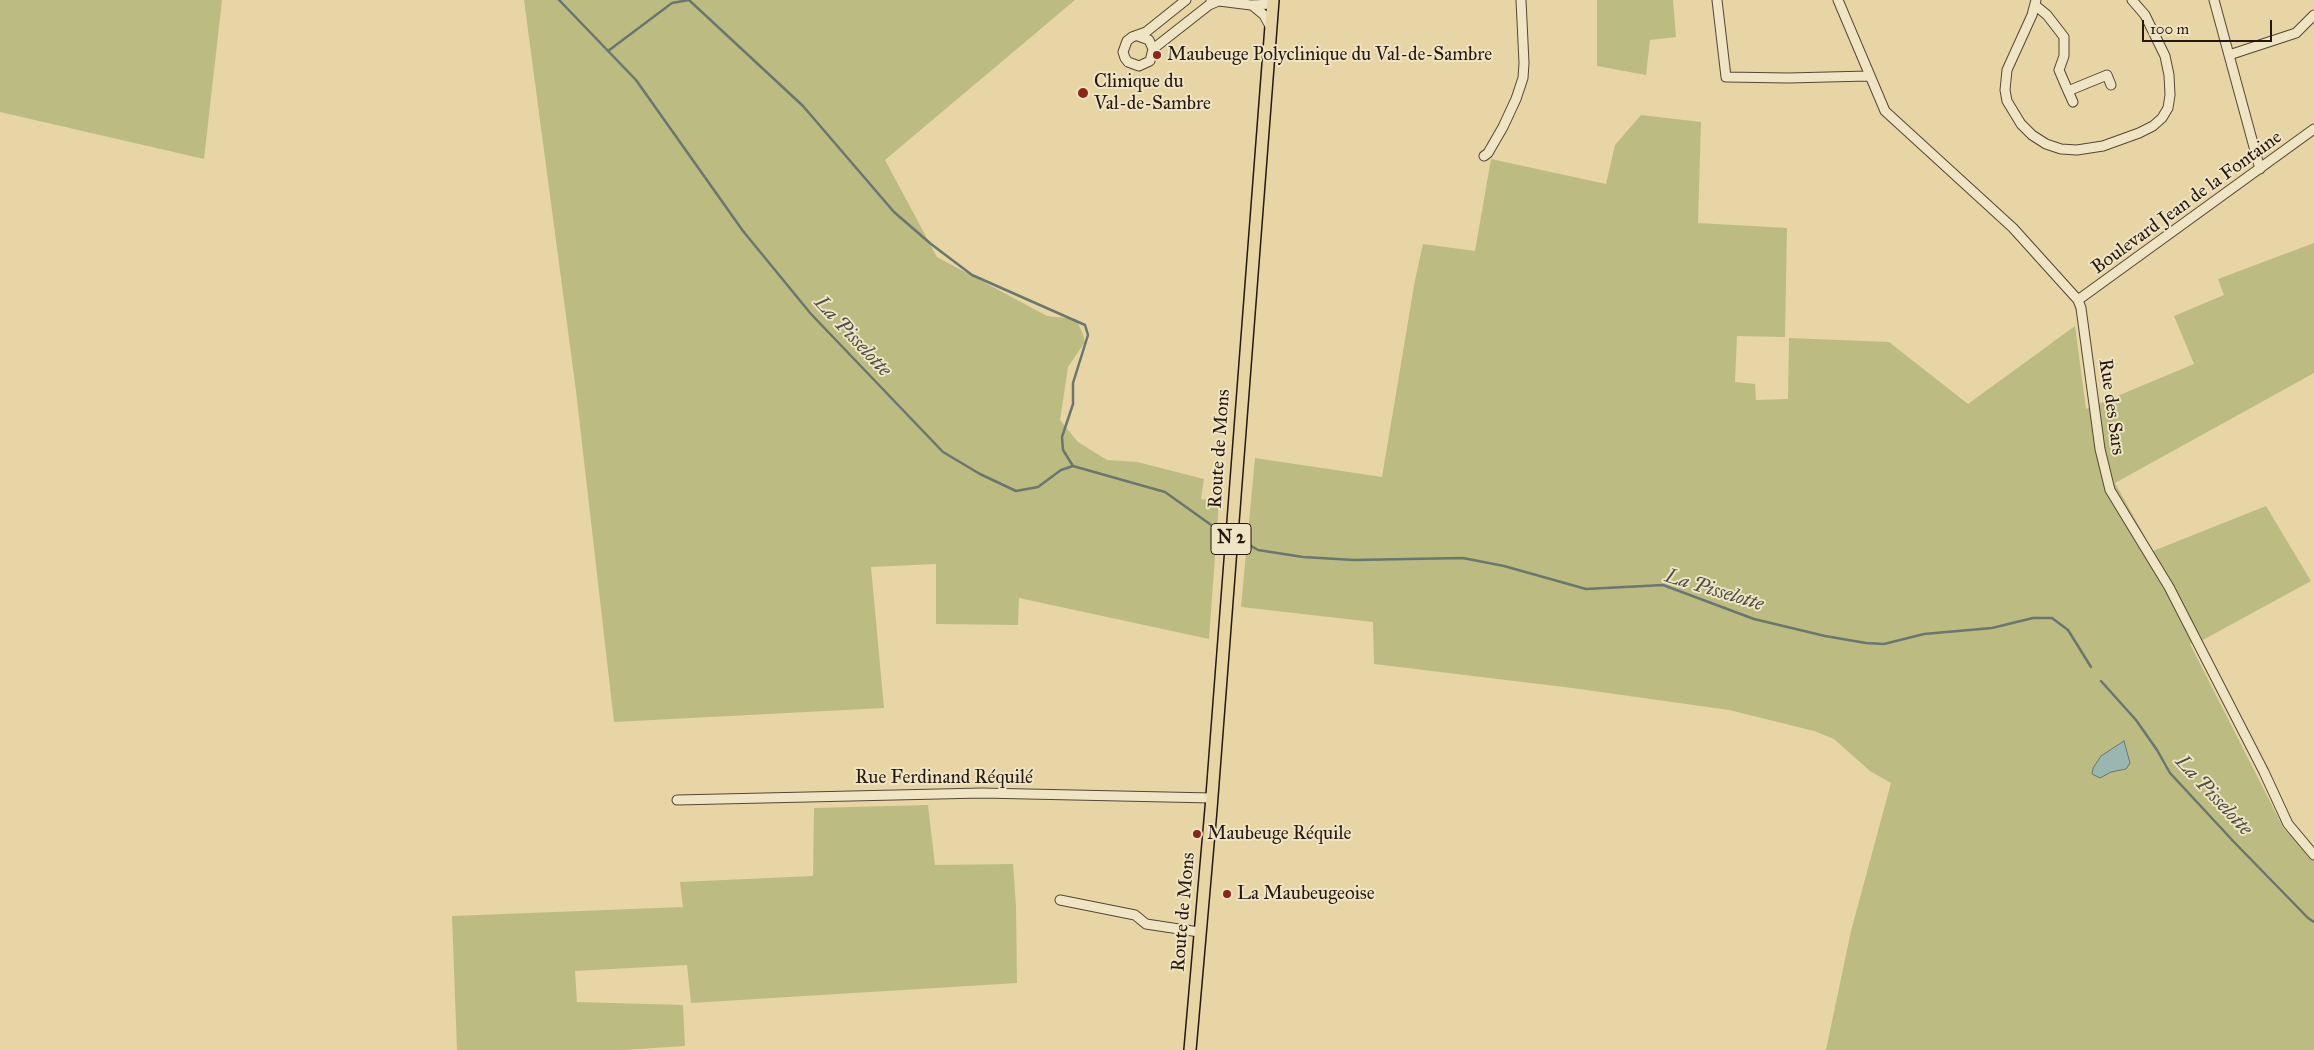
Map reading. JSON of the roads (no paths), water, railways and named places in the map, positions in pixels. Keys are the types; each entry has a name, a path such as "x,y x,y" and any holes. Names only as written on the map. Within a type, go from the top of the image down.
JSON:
{"main road":[{"name":"Route de Mons","path":"1190,1050 1212,798 1273,2"}],"street":[{"path":"1138,36 1149,40 1153,49 1153,56 1146,65 1139,66 1128,62 1123,52 1127,41 1146,32 1186,0"},
{"path":"1484,156 1488,153 1503,127 1523,78 1521,0"},
{"path":"1717,0 1726,77 1868,76"},
{"name":"Rue des Sars","path":"1838,0 1868,76 1885,112 2014,228 2078,300 2081,308 2100,449 2110,490 2177,601 2264,772 2288,824 2314,855"},
{"path":"2073,102 2059,70 2064,56 2064,37 2036,3 2007,70 2005,90 2007,101 2021,124 2032,135 2046,144 2061,149 2077,150 2103,146 2139,134 2153,126 2162,118 2168,108 2169,75 2165,56 2145,16 2132,0"},
{"path":"2214,0 2260,169"},
{"path":"1153,49 1213,1 1251,5 1273,2"},
{"path":"1251,5 1264,15 1271,28"},
{"path":"2229,56 2296,33 2314,15"},
{"path":"2068,91 2105,70 2111,85"},
{"name":"Boulevard Jean de la Fontaine","path":"2078,300 2314,129"},
{"name":"Rue Ferdinand Réquilé","path":"677,800 982,793 1212,798"},
{"path":"1060,900 1135,915 1146,924 1199,932"}],"water":[{"path":"2124,741 2130,763 2126,769 2111,772 2100,778 2092,774 2093,768 2101,756"}],"waterway":[{"name":"La Pisselotte","path":"559,0 636,80 743,231 811,314 943,452 980,474 1016,491 1038,487 1061,470 1073,466 1165,492 1214,527"},
{"path":"608,51 672,3 689,0 803,106 894,212 931,244 972,275 1085,325 1088,335 1073,383 1073,404 1062,437 1063,450 1073,466"},
{"name":"La Pisselotte","path":"1246,543 1258,550 1303,557 1354,560 1463,558 1504,566 1586,589 1663,585 1754,619 1825,636 1866,643 1884,644 1924,634 1992,628 2033,618 2052,618 2068,630 2091,667"},
{"name":"La Pisselotte","path":"2101,681 2136,720 2170,773 2234,842 2314,922"}],"place":[{"name":"Maubeuge Polyclinique du Val-de-Sambre","path":"1157,55"},
{"name":"Clinique du Val-de-Sambre","path":"1083,93"},
{"name":"Maubeuge Réquile","path":"1197,834"},
{"name":"La Maubeugeoise","path":"1227,894"}]}
